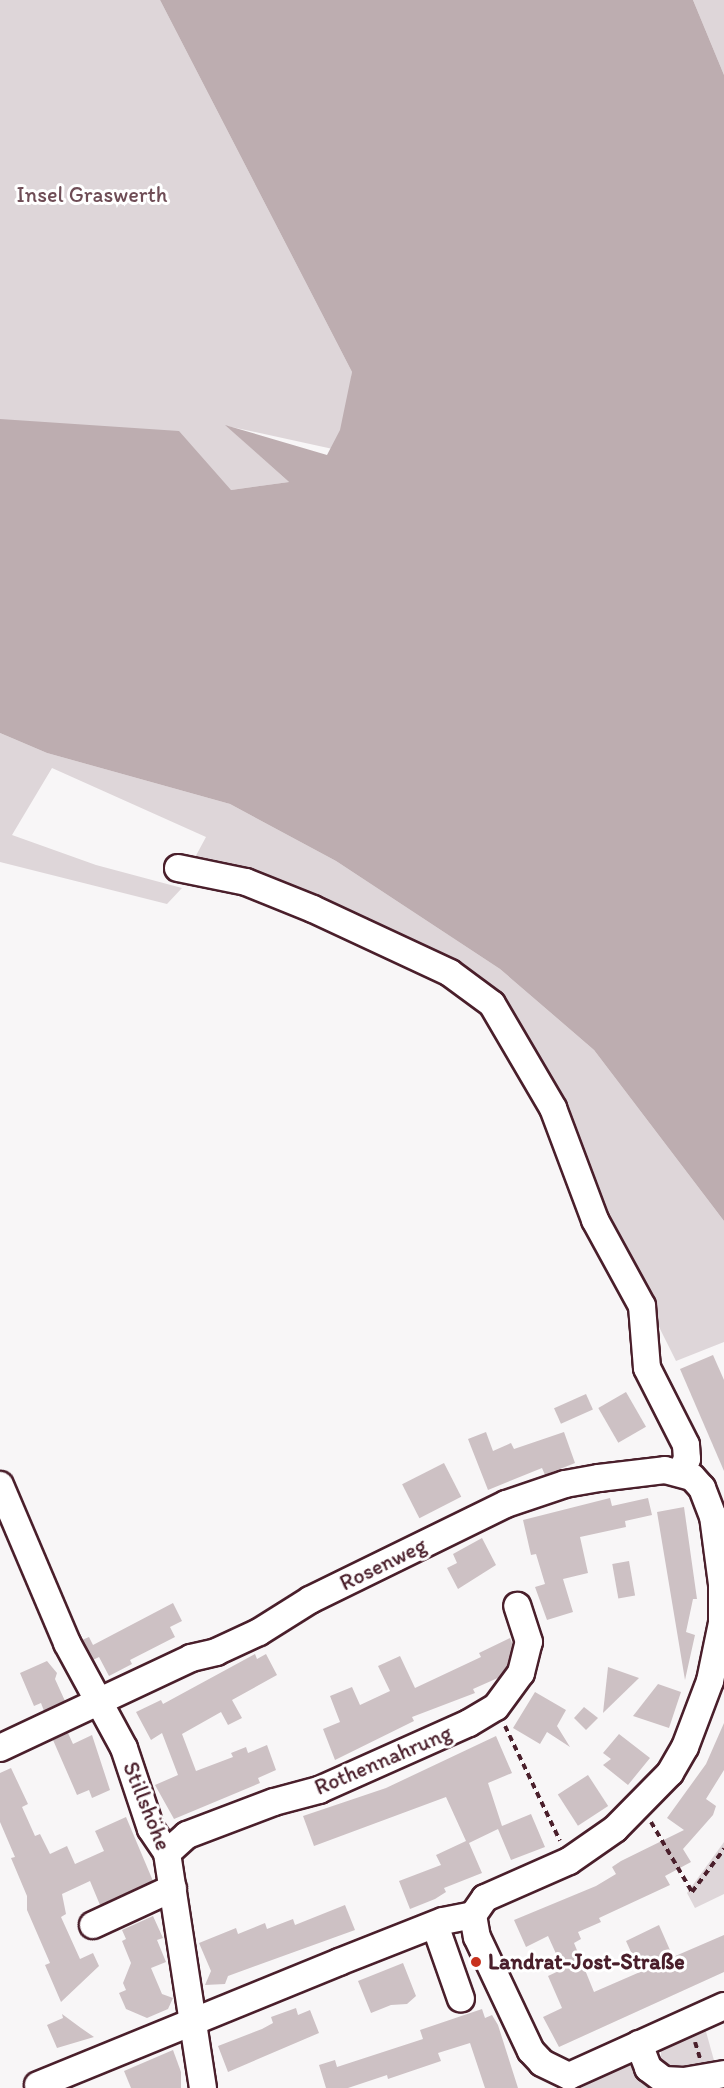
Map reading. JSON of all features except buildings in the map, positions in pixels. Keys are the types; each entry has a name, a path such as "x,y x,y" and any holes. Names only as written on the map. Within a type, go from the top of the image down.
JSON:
{"street":[{"path":"38,2085 435,1925 473,1915 485,1898 569,1861 641,1805 670,1773 685,1748 710,1681 723,1623 723,1584 713,1516 702,1488 681,1472 687,1459 686,1445 647,1368 642,1306 595,1220 553,1108 492,1004 450,973 313,909 246,882 178,868"},
{"name":"Rosenweg","path":"100,1703 191,1658 216,1652 259,1632 310,1600 506,1504 588,1480 665,1470 681,1472"},
{"name":"Stillshöhe","path":"0,1485 67,1643 124,1748 152,1829 167,1853 191,2024 203,2088"},
{"name":"Rothennahrung","path":"167,1853 187,1835 274,1802 319,1790 468,1723 496,1707 521,1672 529,1642 517,1606"},
{"path":"0,1748 100,1703"},
{"path":"93,1924 173,1888"},
{"path":"473,1915 477,1937 531,2051 566,2082 639,2044 724,2006"},
{"path":"435,1925 461,1999"},
{"path":"639,2044 648,2068 664,2080 684,2081 724,2074"}],"path":[{"path":"496,1707 569,1861"},
{"path":"641,1805 692,1892 724,1849"},
{"path":"688,2022 702,2062"}],"green space":[{"name":"Insel Graswerth","path":"0,0 160,0 352,372 342,451 227,426 289,482 231,490 0,437"},
{"path":"693,0 724,0 724,75"},
{"path":"0,733 47,753 230,804 336,861 500,969 594,1050 724,1221 724,1342 676,1361 497,1002 192,863 206,837 52,768 12,835 96,865 182,888 167,904 0,862"},
{"path":"724,1842 724,1894 695,1908 687,1893"},
{"path":"705,2028 715,2064 677,2073 661,2065 661,2049"},
{"path":"627,2063 637,2069 652,2088 581,2088"}],"shaded area":[{"path":"160,0 693,0 724,75 724,1221 594,1050 500,969 336,861 230,804 47,753 0,733 0,419 179,431 231,490 289,482 225,425 327,455 340,430 352,372"}],"place":[{"name":"Landrat-Jost-Straße","path":"476,1962"}]}
